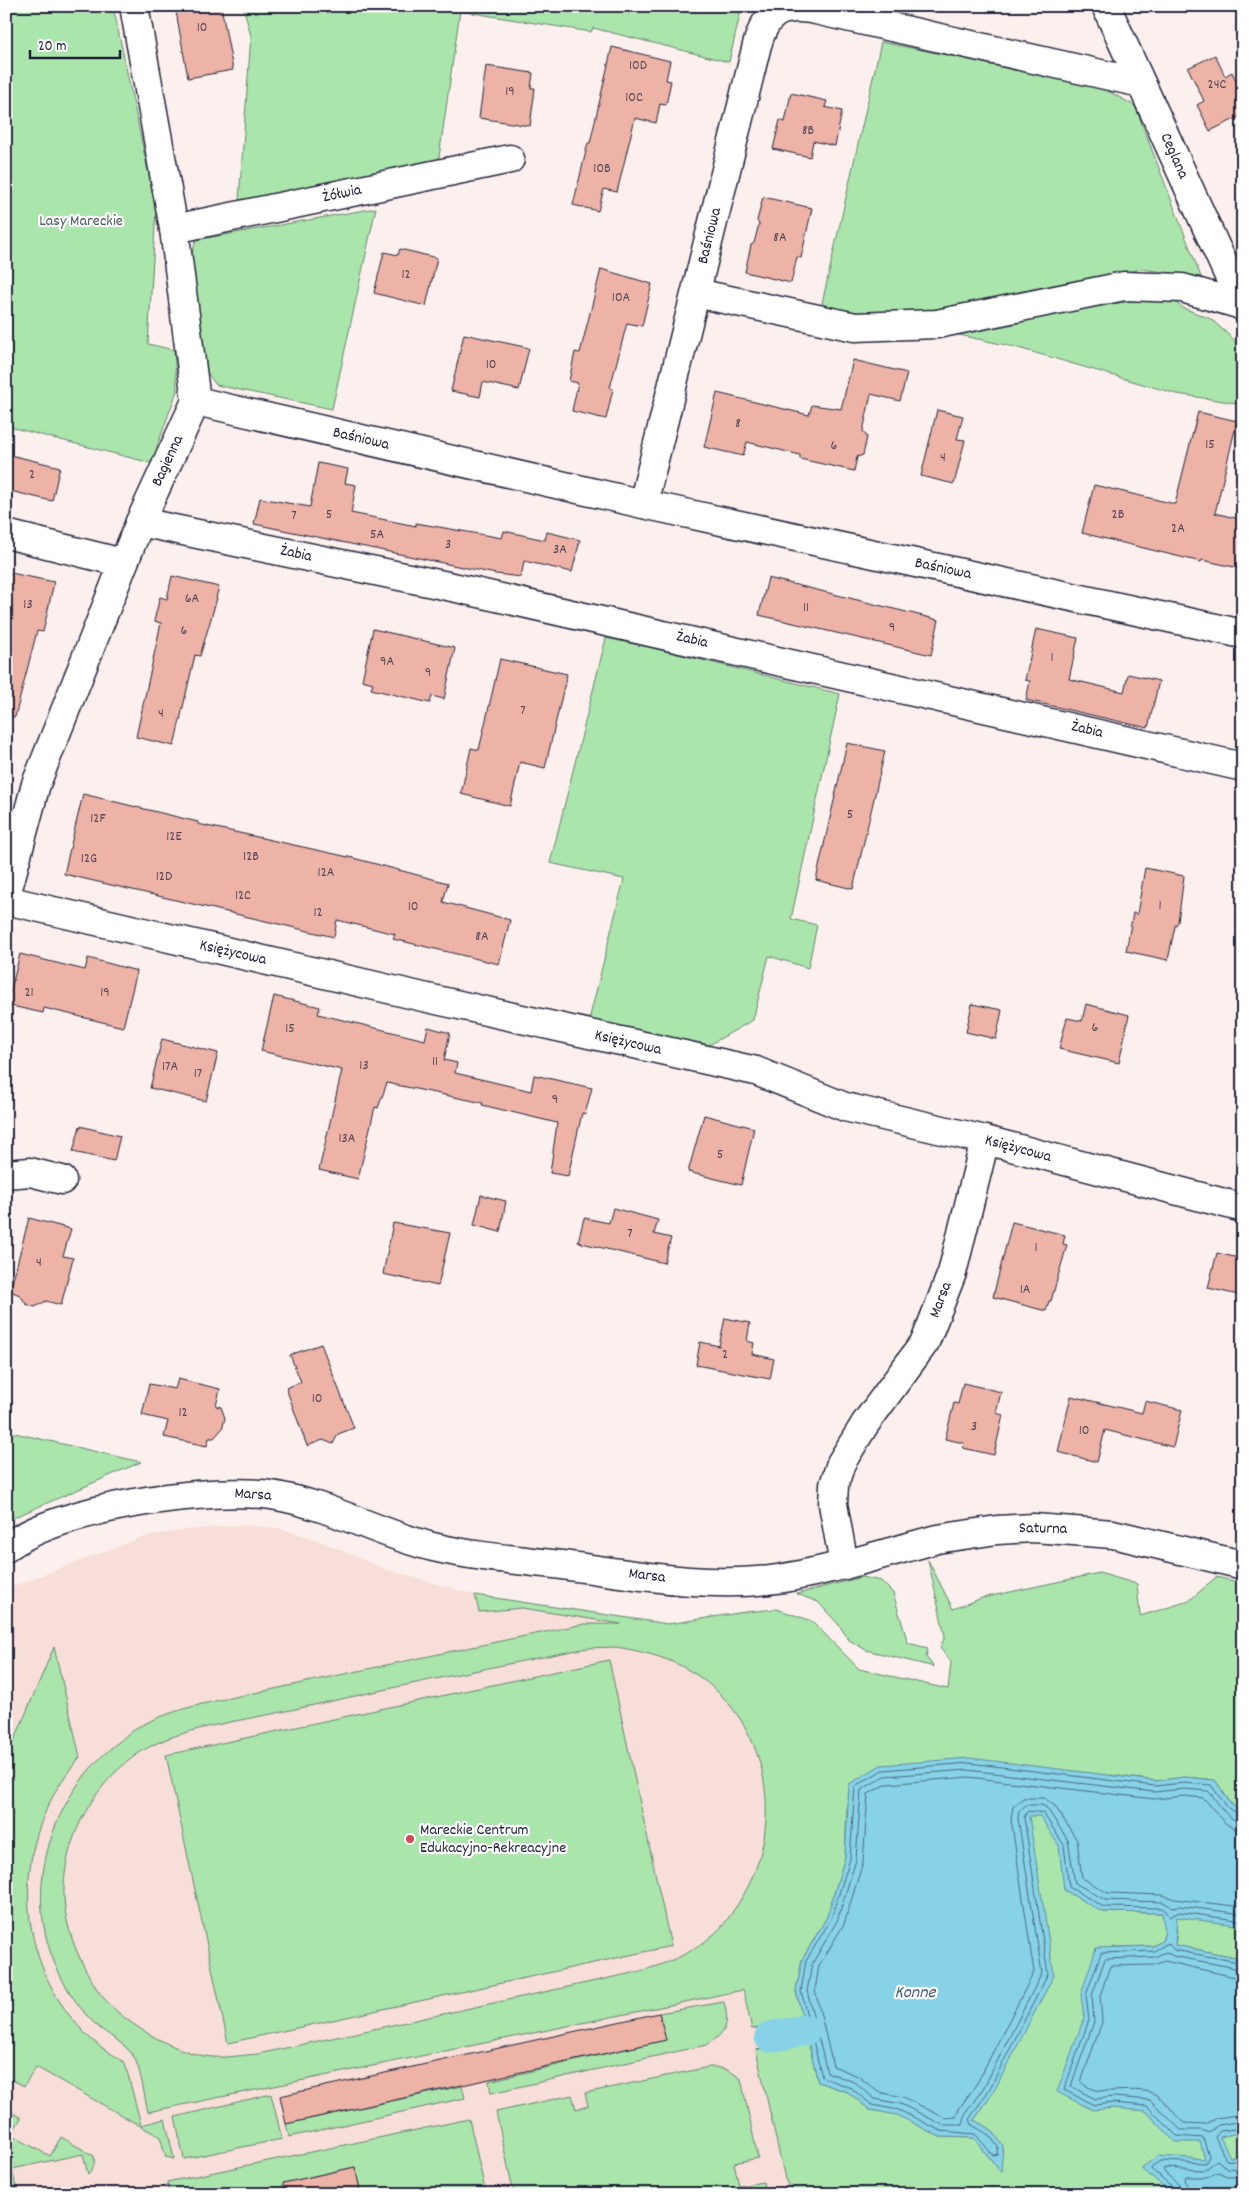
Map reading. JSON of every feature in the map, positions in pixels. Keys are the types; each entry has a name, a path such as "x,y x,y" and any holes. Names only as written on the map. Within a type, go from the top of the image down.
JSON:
{"street":[{"path":"134,6 174,229 196,401"},
{"name":"Ceglana","path":"1106,6 1242,306"},
{"name":"Baśniowa","path":"642,504 761,31 767,19 785,9 793,7 811,9 1141,83"},
{"name":"Żółwia","path":"174,229 510,159"},
{"path":"696,293 855,327 937,324 1124,286 1182,288 1242,306"},
{"name":"Baśniowa","path":"196,401 642,504 1243,634"},
{"name":"Bagienna","path":"6,898 36,784 140,522 196,401"},
{"name":"Żabia","path":"140,522 467,590 1243,767"},
{"path":"6,534 123,563"},
{"name":"Księżycowa","path":"6,898 423,997 756,1071 846,1107 985,1140 1243,1208"},
{"name":"Marsa","path":"8,1540 86,1512 216,1493 246,1493 276,1496 309,1503 396,1536 433,1547 473,1554 666,1578 729,1582 775,1579 808,1574 844,1565 833,1504 834,1485 841,1463 865,1424 925,1342 952,1273 985,1140"},
{"path":"6,1174 30,1172 62,1180"},
{"name":"Saturna","path":"844,1565 937,1539 997,1530 1034,1528 1113,1534 1243,1565"}],"shaded area":[{"name":"Mareckie Centrum Edukacyjno-Rekreacyjne","path":"241,1525 278,1528 315,1539 385,1569 475,1595 668,1624 801,1727 751,1959 898,2194 6,2194 6,1589 143,1537 185,1530"}],"green space":[{"name":"Lasy Mareckie","path":"6,6 113,6 156,209 148,344 174,350 177,391 151,463 6,426"},
{"path":"243,6 742,6 729,62 593,28 591,32 460,11 438,164 239,200 251,36"},
{"path":"881,42 1097,85 1135,106 1201,277 1142,269 890,318 821,308"},
{"path":"376,208 332,409 216,385 204,368 190,260 196,240"},
{"path":"1167,296 1183,308 1211,319 1243,348 1243,404 1177,394 1015,347 950,333 1001,321"},
{"path":"606,638 840,694 791,919 817,925 808,968 769,956 753,1020 709,1045 589,1020 624,879 550,863"},
{"path":"6,1431 141,1462 6,1521"},
{"path":"928,1560 953,1609 982,1598 1099,1573 1137,1584 1140,1616 1189,1601 1216,1577 1243,1583 1243,1812 1231,1804 1215,1780 1184,1777 1156,1781 1111,1775 1102,1912 1163,1913 1165,1932 1162,1941 1153,1946 1114,1947 1146,2111 1165,2130 1243,2114 1243,2160 1219,2194 793,2194 785,2179 756,2050 769,2047 764,2027 752,2029 743,1990 148,2112 139,2072 132,2054 94,2023 76,2002 62,1979 51,1953 44,1927 42,1901 43,1874 48,1848 56,1824 68,1800 83,1778 100,1758 136,1728 159,1717 214,1701 584,1624 621,1624 522,1608 479,1612 475,1595 668,1624 777,1609 812,1621 859,1669 948,1689 951,1662 940,1648 945,1636","holes":["616,1647 643,1652 668,1660 685,1668 714,1689 737,1715 754,1745 763,1778 766,1812 762,1847 751,1880 725,1923 706,1941 688,1953 658,1966 637,1972 258,2054 229,2057 212,2057 198,2054 148,2034 118,2012 97,1989 76,1950 69,1930 65,1909 64,1884 67,1860 74,1836 98,1792 114,1774 133,1758 153,1745 201,1728 587,1648","847,1808 993,2093 974,2120 993,2131 1000,2171 974,2138 940,2137 897,2114 870,2110 848,2092 818,2082 796,1991 802,1960 827,1917 845,1857"]},
{"path":"862,1577 881,1581 893,1593 908,1643 928,1648 926,1657 934,1667 866,1650 849,1640 839,1625 818,1602 797,1594"},
{"path":"54,1647 80,1757 57,1790 40,1825 31,1862 28,1901 33,1938 45,1975 65,2009 91,2039 125,2063 141,2125 165,2119 174,2159 166,2157 160,2137 36,2067 24,2086 6,2077 6,1760"},
{"path":"609,1660 671,1946 228,2043 166,1755"},
{"path":"1172,1911 1243,1921 1243,1962 1235,1957 1175,1945 1177,1931"},
{"path":"724,2002 727,2017 725,2028 706,2045 491,2093 489,2081 665,2040 659,2013"},
{"path":"709,2067 726,2070 741,2079 758,2158 734,2163 739,2186 763,2182 765,2194 514,2194 496,2112 572,2095 576,2109 588,2106 585,2093"},
{"path":"462,2086 465,2098 289,2137 286,2124"},
{"path":"271,2094 282,2139 184,2159 175,2117"},
{"path":"10,2111 21,2118 11,2135 50,2156 61,2137 94,2156 94,2165 90,2172 88,2174 83,2154 12,2169 16,2188 14,2192 6,2191 6,2112"},
{"path":"469,2119 486,2194 361,2194 355,2167 309,2177 313,2194 245,2194 244,2191 232,2194 169,2194 167,2182"}],"water":[{"name":"Konne","path":"969,1758 1156,1781 1184,1777 1215,1780 1231,1804 1243,1812 1243,1926 1177,1917 1175,1945 1235,1957 1243,1962 1243,2132 1220,2137 1230,2157 1243,2158 1243,2194 1173,2194 1141,2168 1158,2156 1205,2159 1200,2142 1175,2142 1146,2111 1113,2108 1093,2110 1057,2092 1084,2018 1081,1994 1096,1948 1153,1946 1162,1941 1165,1932 1162,1913 1102,1912 1064,1890 1059,1846 1040,1816 1029,1816 1054,1975 993,2093 974,2120 993,2131 1003,2146 1001,2172 974,2138 940,2137 897,2115 870,2110 848,2092 818,2082 796,1991 802,1960 827,1917 845,1857 849,1784 881,1765"}],"building":[{"path":"175,6 221,6 233,70 188,78"},
{"path":"612,47 670,61 666,80 671,81 666,105 660,104 656,123 635,118 617,192 604,189 598,211 573,205 588,143 590,143"},
{"path":"1215,55 1225,76 1232,72 1243,95 1243,115 1210,131 1197,105 1204,101 1188,68"},
{"path":"486,66 533,73 531,88 535,88 530,126 479,118"},
{"path":"791,93 827,101 825,107 842,111 835,146 813,141 810,157 773,149 780,120 785,122"},
{"path":"763,197 812,208 801,258 797,257 791,283 745,272 751,245 754,243 759,224 757,221"},
{"path":"400,249 437,258 426,306 374,293 384,252 398,255"},
{"path":"601,269 652,284 642,326 627,323 610,388 613,389 606,419 572,411 578,383 569,381 575,352 580,353"},
{"path":"464,334 529,348 519,390 483,382 480,397 451,391"},
{"path":"853,360 907,373 900,401 871,394 863,431 867,437 863,455 857,457 854,471 800,459 800,455 747,442 743,456 704,447 717,393 809,415 812,405 841,409"},
{"path":"937,410 963,416 957,439 965,440 954,484 921,476"},
{"path":"1198,412 1237,421 1215,513 1243,520 1243,569 1202,560 1201,562 1082,533 1094,485 1175,504"},
{"path":"6,454 60,467 52,501 6,490"},
{"path":"318,463 348,469 345,483 356,485 351,513 416,526 416,523 502,538 504,531 545,540 547,532 580,540 572,572 524,561 521,577 496,574 254,524 260,498 310,507"},
{"path":"6,572 54,582 43,632 37,631 15,717 6,716"},
{"path":"172,576 219,587 200,656 195,655 174,746 136,737 161,623 154,621 160,597 167,599"},
{"path":"768,578 939,620 931,655 759,615"},
{"path":"373,629 455,648 444,699 432,696 430,703 371,689 373,683 362,680"},
{"path":"1036,629 1078,638 1069,679 1124,692 1128,674 1159,681 1148,728 1026,700 1030,681 1025,680"},
{"path":"500,659 567,674 545,768 520,762 510,806 461,794 471,748 479,750"},
{"path":"847,743 885,751 853,889 816,880"},
{"path":"83,794 198,822 198,824 353,858 448,883 443,902 510,920 499,964 393,939 395,934 337,920 334,937 64,874"},
{"path":"1145,868 1184,876 1178,922 1175,926 1168,960 1126,951 1133,913 1137,914"},
{"path":"20,954 85,970 88,958 137,971 123,1027 44,1008 43,1013 7,1005"},
{"path":"274,996 320,1007 318,1014 425,1040 428,1027 450,1033 444,1060 457,1063 455,1073 531,1091 534,1075 592,1088 585,1114 582,1113 568,1176 550,1173 557,1123 482,1105 483,1103 387,1083 378,1108 375,1107 358,1179 319,1170 342,1070 261,1051"},
{"path":"972,1004 1002,1010 996,1039 966,1032"},
{"path":"1086,1004 1129,1015 1119,1063 1059,1049 1067,1018 1082,1021"},
{"path":"162,1039 218,1053 206,1101 150,1088"},
{"path":"704,1115 754,1128 741,1185 688,1172"},
{"path":"80,1126 120,1136 114,1161 73,1152"},
{"path":"481,1195 506,1201 500,1232 474,1225"},
{"path":"613,1208 658,1220 654,1234 671,1238 664,1263 578,1242 584,1218 609,1223"},
{"path":"29,1218 71,1229 63,1256 73,1258 61,1305 46,1301 35,1307 26,1304 20,1295 10,1291"},
{"path":"1012,1222 1065,1235 1063,1244 1067,1245 1051,1301 1049,1301 1046,1311 993,1297"},
{"path":"393,1223 450,1233 438,1286 383,1274"},
{"path":"1217,1253 1243,1259 1243,1296 1208,1288"},
{"path":"725,1318 750,1323 747,1341 754,1343 752,1354 774,1359 770,1379 696,1365 700,1342 719,1346"},
{"path":"321,1344 354,1428 338,1434 333,1444 323,1440 307,1446 286,1388 301,1382 290,1355"},
{"path":"178,1379 220,1389 216,1406 221,1407 225,1418 222,1429 214,1438 209,1438 207,1446 164,1437 168,1421 142,1415 149,1384 175,1389"},
{"path":"963,1383 1001,1392 996,1413 1003,1415 994,1455 963,1448 964,1443 945,1439 954,1403 958,1404"},
{"path":"1071,1396 1142,1413 1145,1401 1182,1410 1173,1447 1105,1430 1097,1462 1058,1452"},
{"path":"659,2013 666,2040 286,2124 280,2096"},
{"path":"355,2167 361,2194 284,2194 283,2183"}],"waterway":[{"path":"770,2037 805,2030"}],"place":[{"name":"Mareckie Centrum Edukacyjno-Rekreacyjne","path":"410,1839"}]}
